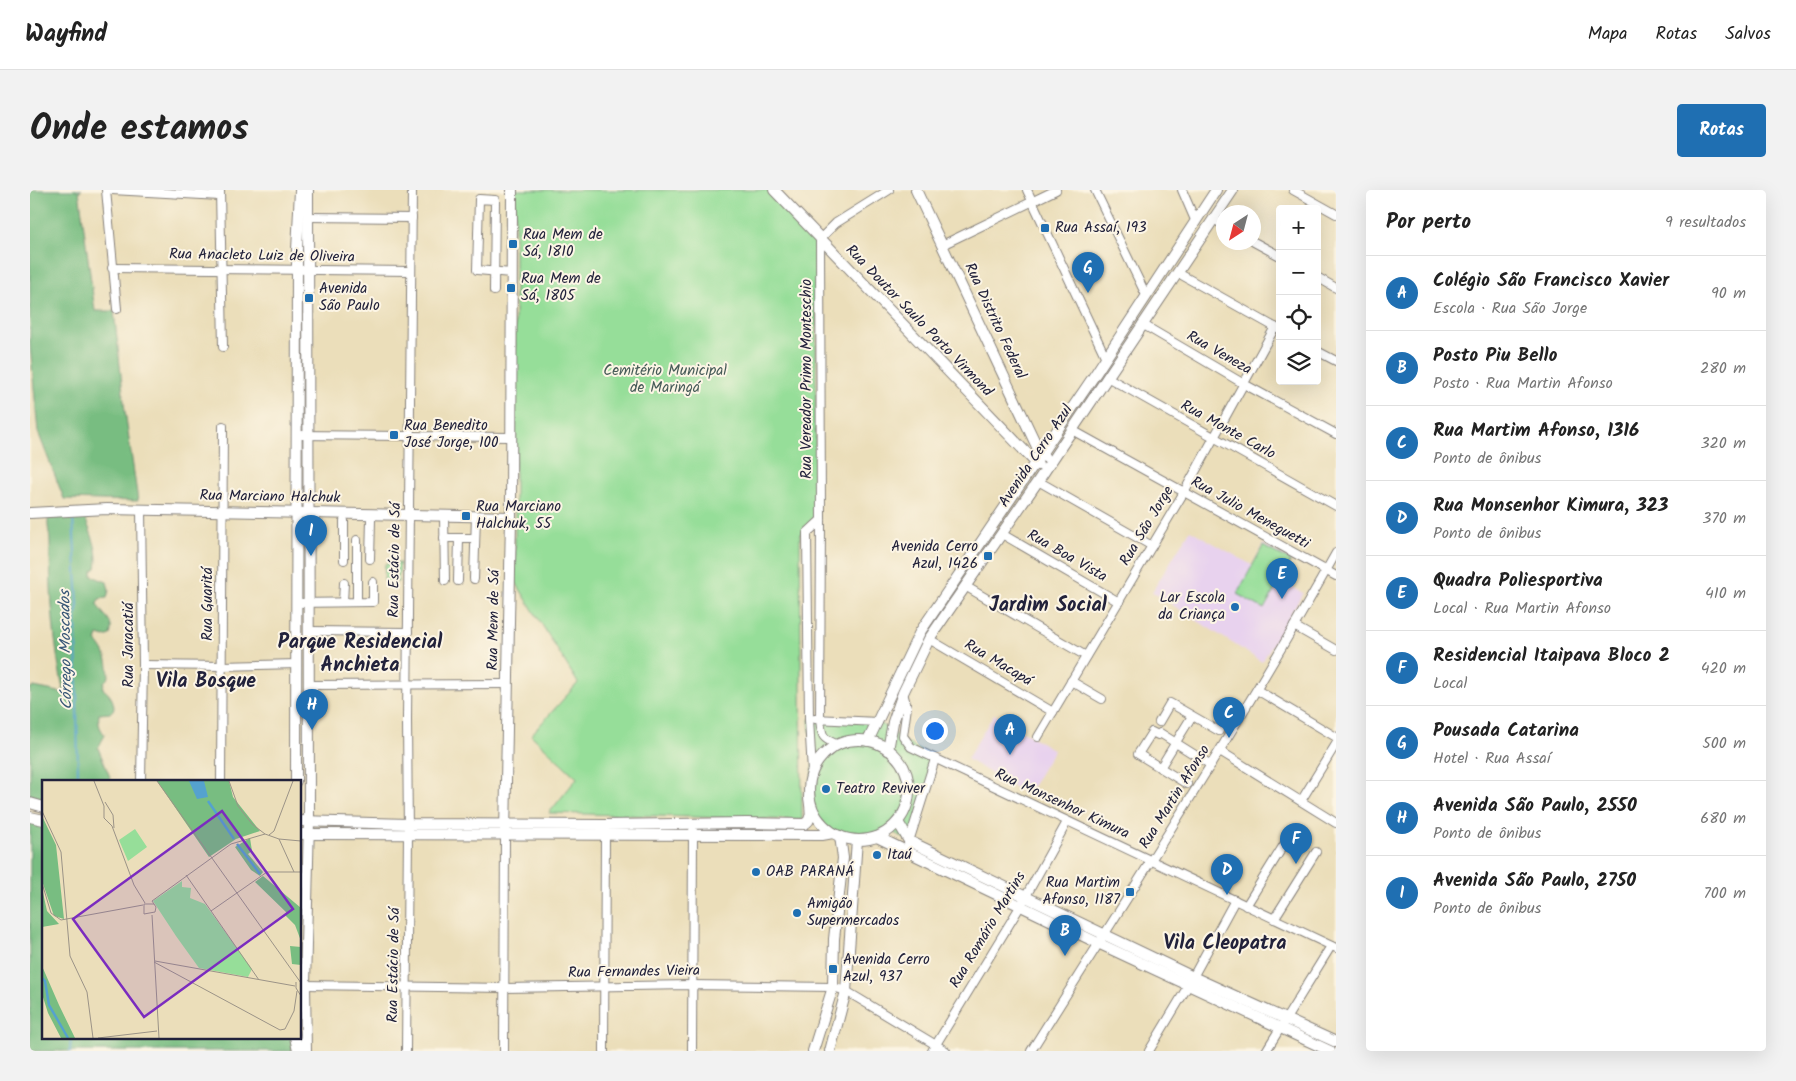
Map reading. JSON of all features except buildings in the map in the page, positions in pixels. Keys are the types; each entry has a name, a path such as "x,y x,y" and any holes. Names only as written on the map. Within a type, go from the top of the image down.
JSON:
{"main road":[{"path":"296,780 297,229 300,190"},
{"path":"306,1051 304,834 309,685 308,190"},
{"name":"Rua Mem de Sá","path":"505,829 510,517 512,190"},
{"name":"Rua Doutor Saulo Porto Virmond","path":"774,190 1034,462 1047,467"},
{"name":"Rua Distrito Federal","path":"916,190 1047,467"},
{"name":"Avenida Cerro Azul","path":"888,750 893,722 920,632 1040,452 1096,373 1216,190"},
{"name":"Avenida Cerro Azul","path":"868,741 912,661 1002,534 1233,190"},
{"path":"1198,217 1191,238 1195,242 1199,241"},
{"path":"1174,252 1182,250 1186,254 1178,273"},
{"path":"1092,400 1088,400 1087,394 1096,373"},
{"name":"Rua Marciano Halchuk","path":"30,513 80,509 142,509 510,517"},
{"path":"304,834 408,829 605,830 804,824 810,819 809,797 809,784 812,772 818,761 838,745 852,740 868,741 888,750 898,759 905,771 908,784 905,810 898,822 877,837 857,840 836,834 822,824 814,811 809,797"},
{"path":"305,821 408,829"},
{"path":"898,822 907,846"},
{"path":"693,828 822,835 836,834"},
{"path":"814,1051 832,987 834,939 843,858 836,834"},
{"path":"877,837 907,846 1023,900 1104,933 1191,981"},
{"path":"830,1051 846,991 857,840"},
{"path":"1023,900 1098,943 1191,981 1282,1024 1330,1051"},
{"path":"1282,1024 1336,1042"},
{"path":"295,1038 296,1051"}],"street":[{"path":"106,190 117,309"},
{"path":"112,190 220,193 223,347"},
{"name":"Rua Estácio de Sá","path":"406,1051 412,190"},
{"path":"820,239 836,222 889,190"},
{"path":"1027,190 1106,358"},
{"path":"942,245 1056,190"},
{"path":"1095,190 1146,295"},
{"path":"1182,190 1198,217"},
{"path":"1293,190 1336,214"},
{"path":"494,291 494,272 494,200 480,199 477,270 494,272 511,273"},
{"path":"308,218 412,218"},
{"name":"Rua Vereador Primo Monteschio","path":"820,239 820,720 822,735 825,739 838,745"},
{"path":"1261,246 1276,254"},
{"name":"Rua Anacleto Luiz de Oliveira","path":"112,268 411,271"},
{"path":"1178,273 1276,327"},
{"path":"1321,279 1336,288"},
{"name":"Rua Veneza","path":"1142,324 1244,384 1336,434"},
{"name":"Rua São Jorge","path":"1038,736 1184,492 1276,330"},
{"path":"1321,353 1336,361"},
{"name":"Rua Monte Carlo","path":"1107,377 1336,506"},
{"name":"Rua Guaritá","path":"221,780 224,426"},
{"name":"Rua Julio Meneguetti","path":"1072,430 1336,576"},
{"path":"296,435 510,437"},
{"path":"1038,481 1152,546"},
{"name":"Rua Jaracatiá","path":"141,780 143,665 142,509"},
{"path":"444,515 445,581"},
{"path":"474,578 476,516"},
{"path":"370,559 371,518"},
{"path":"812,772 809,719 807,533 821,520"},
{"path":"344,521 344,560"},
{"name":"Rua Boa Vista","path":"1002,534 1119,602"},
{"path":"444,538 475,538"},
{"path":"458,581 459,538"},
{"path":"344,539 370,540"},
{"path":"357,540 358,602"},
{"name":"Rua Martin Afonso","path":"1031,1051 1220,751 1336,553"},
{"path":"343,602 344,582"},
{"path":"296,603 373,602 373,582"},
{"path":"965,586 1086,656"},
{"path":"1294,626 1336,650"},
{"path":"309,631 408,632"},
{"name":"Rua Macapá","path":"929,639 1053,712"},
{"path":"143,665 222,666 296,664"},
{"path":"1071,681 1102,699"},
{"path":"309,685 508,684"},
{"path":"1257,690 1336,737"},
{"name":"Rua Monsenhor Kimura","path":"903,693 907,707 903,736 911,747 1333,947"},
{"path":"1159,722 1170,703 1219,732"},
{"path":"1160,768 1192,716"},
{"path":"809,719 878,722"},
{"path":"1187,784 1138,754 1152,732 1158,735 1160,732 1211,765"},
{"path":"1301,801 1336,744"},
{"path":"1220,751 1336,822"},
{"path":"907,846 935,759"},
{"name":"Rua Romário Martins","path":"934,1048 1023,900 1067,822"},
{"path":"692,1051 693,828"},
{"name":"Rua Mem de Sá","path":"504,1051 505,829"},
{"path":"604,1051 605,830"},
{"path":"1246,906 1290,835"},
{"path":"1274,919 1316,852"},
{"path":"1149,1051 1191,981 1235,900"},
{"path":"1266,1051 1333,947"},
{"name":"Rua Fernandes Vieira","path":"305,985 407,988 691,985 832,987 846,991 934,1048 946,1051"}],"shaded area":[{"name":"Lar Escola da Criança","path":"1190,530 1252,565 1263,544 1292,560 1280,580 1303,593 1262,662 1152,592"},
{"path":"994,714 1054,750 1027,795 967,759"}],"green space":[{"path":"30,190 82,190 79,191 95,311 114,311 125,411 138,501 64,499 38,432 30,344"},
{"name":"Cemitério Municipal de Maringá","path":"515,190 768,190 817,241 815,518 800,535 802,820 549,813 577,778 531,735 578,683 515,581"},
{"path":"81,513 84,515 96,548 96,568 92,571 92,576 107,582 109,590 107,598 99,599 97,604 110,622 111,630 110,635 105,637 98,635 96,641 105,654 108,667 109,677 104,682 103,689 111,698 114,709 110,713 99,714 100,728 105,735 98,748 110,777 109,780 42,780 42,805 30,802 30,688 34,687 64,693 57,656 53,618 49,516"},
{"path":"1263,546 1291,561 1264,609 1237,594"},
{"path":"400,563 398,582 384,581 385,564"},
{"path":"809,719 878,722 906,742 935,759 909,841 889,830 864,839 852,839 830,831 822,823 815,812 809,796 813,760"},
{"path":"30,818 42,821 42,1038 293,1038 292,1051 30,1051"}],"waterway":[{"name":"Córrego Moscados","path":"73,518 78,605 76,615 78,780"},
{"name":"Córrego Moscados","path":"70,1051 71,1038"}],"place":[{"name":"Rua Assaí, 193","path":"1045,228"},
{"name":"Rua Mem de Sá, 1810","path":"513,244"},
{"name":"Rua Mem de Sá, 1805","path":"511,288"},
{"name":"Pousada Catarina","path":"1088,293"},
{"name":"Avenida São Paulo","path":"309,298"},
{"name":"Rua Benedito José Jorge, 100","path":"394,435"},
{"name":"Rua Marciano Halchuk, 55","path":"466,516"},
{"name":"Avenida São Paulo, 2750","path":"311,556"},
{"name":"Avenida Cerro Azul, 1426","path":"988,556"},
{"name":"Quadra Poliesportiva","path":"1282,599"},
{"name":"Lar Escola da Criança","path":"1235,607"},
{"name":"Avenida São Paulo, 2550","path":"312,730"},
{"name":"Rua Martim Afonso, 1316","path":"1229,738"},
{"name":"Colégio São Francisco Xavier","path":"1010,755"},
{"name":"Teatro Reviver","path":"826,789"},
{"name":"Itaú","path":"877,855"},
{"name":"Residencial Itaipava Bloco 2","path":"1296,864"},
{"name":"OAB PARANÁ","path":"756,872"},
{"name":"Rua Martim Afonso, 1187","path":"1130,892"},
{"name":"Rua Monsenhor Kimura, 323","path":"1227,895"},
{"name":"Amigão Supermercados","path":"797,913"},
{"name":"Posto Piu Bello","path":"1065,956"},
{"name":"Avenida Cerro Azul, 937","path":"833,969"}],"district":[{"name":"Jardim Social","path":"1048,606"},
{"name":"Parque Residencial Anchieta","path":"360,654"},
{"name":"Vila Bosque","path":"206,682"},
{"name":"Vila Cleopatra","path":"1225,944"}]}
